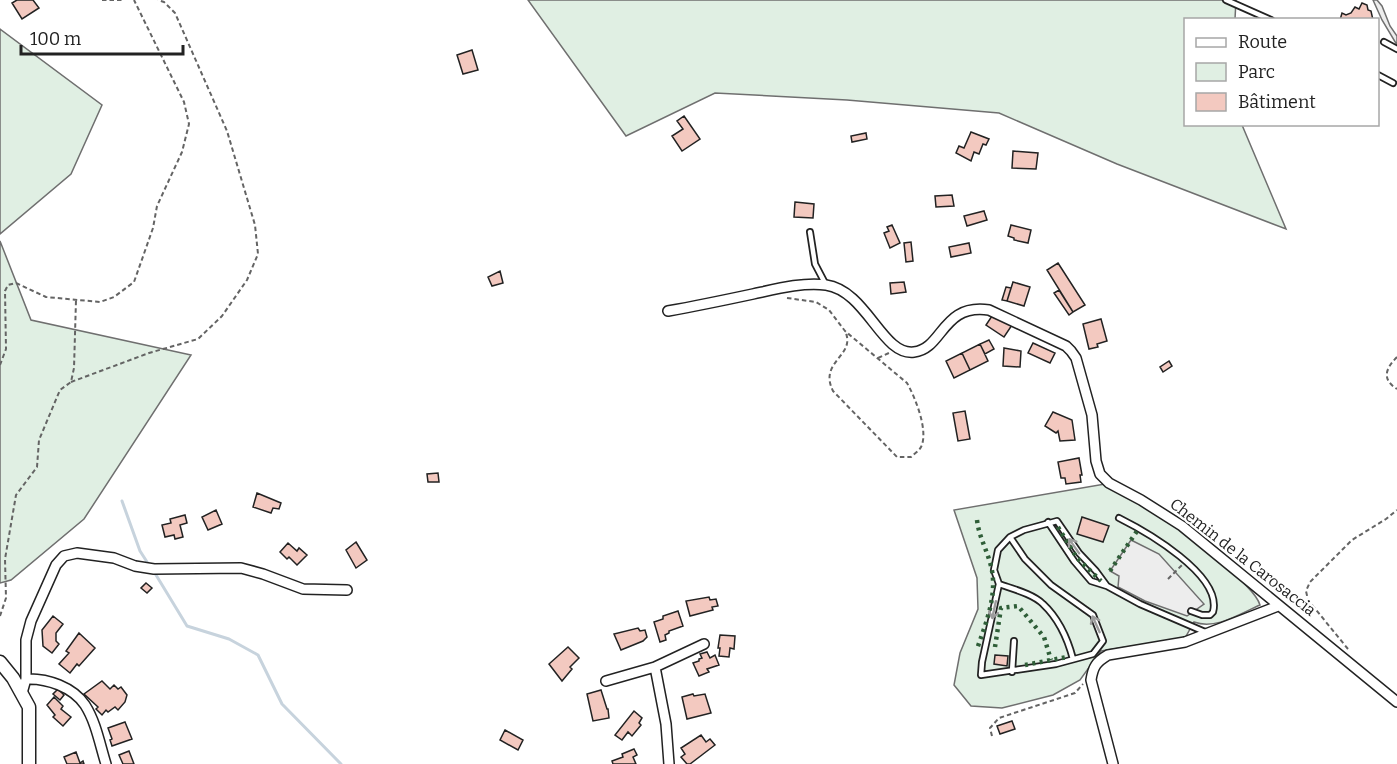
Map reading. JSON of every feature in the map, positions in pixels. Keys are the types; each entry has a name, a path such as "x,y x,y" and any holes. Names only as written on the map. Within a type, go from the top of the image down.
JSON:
{"street":[{"name":"Chemin de la Carosaccia","path":"668,311 782,288 826,285 846,292 854,298 892,344 908,352 914,352 932,342 954,317 978,308 989,310 1066,346 1076,358 1092,415 1096,461 1100,474 1109,483 1182,526 1231,564 1278,606 1318,635 1397,702"},
{"path":"22,693 26,679 26,640 31,621 56,565 64,556 77,553 154,569 241,568 303,589 346,590"},
{"path":"1113,764 1091,680 1093,669 1098,661 1108,655 1185,642 1278,606"},
{"path":"606,681 655,667 704,644"},
{"path":"0,662 29,707 29,764"},
{"path":"655,667 666,724 669,764"},
{"path":"26,679 56,683 84,703 106,764"}],"lane":[{"path":"1226,0 1266,18"},
{"path":"1384,42 1397,49"},
{"path":"1379,76 1393,83"},
{"path":"810,232 815,264 826,285"},
{"path":"1119,518 1144,531 1179,555 1205,581 1215,606 1210,615 1191,611"},
{"path":"1010,537 1025,560 1052,585 1093,615 1103,641 1093,654 1012,672 981,675 999,584 994,570 998,550 1010,537 1024,530 1057,521 1079,553 1107,586"},
{"path":"1048,522 1074,561 1091,581 1107,586 1140,604 1206,633"},
{"path":"999,584 1042,603 1056,620 1069,645 1073,659"},
{"path":"1012,672 1014,640"}],"path":[{"path":"102,0 124,0"},
{"path":"0,365 6,349 5,291 8,285 16,283 46,297 100,302 114,297 134,282 153,228 157,206 182,152 189,124 184,102 134,0"},
{"path":"0,616 6,598 5,559 16,495 37,467 39,440 60,390 71,382 149,352 198,339 222,316 247,280 258,254 255,225 226,131 175,13 164,2 158,0"},
{"path":"782,288 785,297 816,302 829,310 848,339 847,347 831,366 828,375 833,391 897,457 911,457 921,449 923,439 922,423 914,394 907,383 844,331"},
{"path":"71,382 74,368 76,300"},
{"path":"1397,357 1387,366 1386,375 1392,386 1397,389"},
{"path":"1353,654 1308,600 1306,591 1310,582 1352,540 1397,510"},
{"path":"1168,579 1186,561"},
{"path":"992,736 990,728 999,718 1075,693 1080,686 1091,680"}],"green space":[{"path":"528,0 1236,0 1235,18 1184,18 1184,126 1242,126 1286,229 1117,164 999,113 847,100 715,93 626,136"},
{"path":"0,29 102,105 71,174 0,234"},
{"path":"0,241 31,320 191,355 84,519 11,580 0,583"},
{"path":"1105,484 1159,516 1210,552 1241,580 1255,595 1260,605 1219,623 1194,622 1185,638 1101,651 1080,680 1053,695 1002,708 971,706 954,685 960,653 978,609 977,578 954,510"}],"shaded area":[{"path":"1373,0 1377,0 1382,6 1397,36 1397,45 1382,20"},
{"path":"1131,540 1159,554 1204,604 1187,616 1145,601 1118,587 1119,576 1110,571"}],"building":[{"path":"17,0 33,0 39,8 22,19 12,3"},
{"path":"1362,3 1367,5 1373,18 1341,18 1342,13 1346,15 1351,13 1355,7 1359,9"},
{"path":"472,50 478,70 463,74 457,55"},
{"path":"684,116 700,139 682,151 672,136 683,129 677,121"},
{"path":"971,132 989,139 986,145 983,144 979,154 974,152 971,161 956,153 959,146 964,148"},
{"path":"866,133 867,139 852,142 851,136"},
{"path":"1013,151 1038,153 1036,169 1012,168"},
{"path":"952,195 954,206 936,207 935,196"},
{"path":"795,202 814,204 813,218 794,217"},
{"path":"984,211 987,220 967,226 964,216"},
{"path":"892,225 900,243 890,248 884,233 889,231 887,227"},
{"path":"1011,225 1031,230 1028,243 1008,236"},
{"path":"911,242 913,261 906,262 904,243"},
{"path":"969,243 971,253 951,257 949,247"},
{"path":"1058,263 1085,305 1073,312 1047,270"},
{"path":"500,271 503,283 492,286 488,277"},
{"path":"904,282 906,292 891,294 890,283"},
{"path":"1013,282 1030,287 1024,306 1007,301"},
{"path":"1006,287 1011,288 1007,301 1002,300"},
{"path":"1059,290 1073,312 1069,315 1054,293"},
{"path":"992,316 1012,325 1004,337 986,325"},
{"path":"1101,319 1107,341 1097,344 1098,347 1089,349 1083,324"},
{"path":"989,340 994,349 985,354 980,344"},
{"path":"1033,343 1055,353 1050,363 1028,353"},
{"path":"980,344 988,361 970,370 962,353"},
{"path":"1004,348 1021,351 1020,367 1003,366"},
{"path":"962,353 970,370 954,378 946,361"},
{"path":"1169,361 1172,366 1163,372 1160,367"},
{"path":"965,411 970,439 958,441 953,413"},
{"path":"1053,412 1072,420 1075,440 1060,441 1058,431 1056,433 1045,426"},
{"path":"1079,458 1081,482 1066,484 1065,478 1061,478 1058,462"},
{"path":"438,473 439,482 428,482 427,474"},
{"path":"257,493 281,503 279,509 273,508 271,513 253,507"},
{"path":"216,510 222,524 208,530 202,517"},
{"path":"185,515 187,523 180,525 183,537 175,539 174,535 165,537 162,525 171,523 170,519"},
{"path":"1082,517 1109,526 1103,542 1077,534"},
{"path":"356,542 367,560 356,568 346,550"},
{"path":"288,543 297,551 299,548 307,555 297,565 280,552"},
{"path":"146,583 152,588 147,593 141,588"},
{"path":"709,597 710,600 716,599 718,606 712,607 713,610 690,616 686,601"},
{"path":"678,611 683,626 669,631 665,635 666,640 660,642 654,622"},
{"path":"53,616 63,624 56,633 56,641 59,644 52,653 43,646 42,630"},
{"path":"638,628 640,631 645,630 647,637 621,650 614,634"},
{"path":"79,633 95,648 70,673 59,664 69,653 66,651"},
{"path":"720,635 735,636 734,649 730,648 729,657 719,656"},
{"path":"568,647 579,658 570,667 572,669 562,681 549,664"},
{"path":"707,652 710,658 715,655 719,665 707,669 709,672 699,676 693,663 702,658 700,654"},
{"path":"995,655 1008,656 1007,666 994,664"},
{"path":"102,681 110,689 114,685 118,689 121,687 127,695 125,702 118,710 115,707 108,712 106,710 102,715 96,709 98,707 84,694"},
{"path":"58,689 64,695 60,700 53,694"},
{"path":"601,690 609,718 593,721 587,694"},
{"path":"693,694 694,696 705,694 711,713 687,719 682,697"},
{"path":"54,697 63,706 61,709 71,717 63,726 53,717 55,715 47,705"},
{"path":"634,711 642,718 639,723 641,725 632,736 628,732 622,740 615,735"},
{"path":"1012,721 1015,729 1000,734 997,726"},
{"path":"125,722 132,739 112,746 108,728"},
{"path":"505,730 523,740 518,750 500,740"},
{"path":"701,735 706,742 710,739 715,745 687,764 681,757 685,754 681,748"},
{"path":"634,749 637,755 633,757 636,764 613,764 612,761"},
{"path":"129,751 134,764 123,764 119,755"},
{"path":"76,752 80,763 83,761 84,764 67,764 64,757"}],"waterway":[{"path":"122,501 140,551 149,565"},
{"path":"153,570 187,626 229,639 258,655 282,704 341,764"}],"hedge":[{"path":"977,520 993,577 990,608 977,649"},
{"path":"1058,527 1077,558 1101,581"},
{"path":"1110,571 1137,531"},
{"path":"995,647 1001,608 1018,606 1044,637 1051,660"},
{"path":"1025,665 1067,657"}]}
